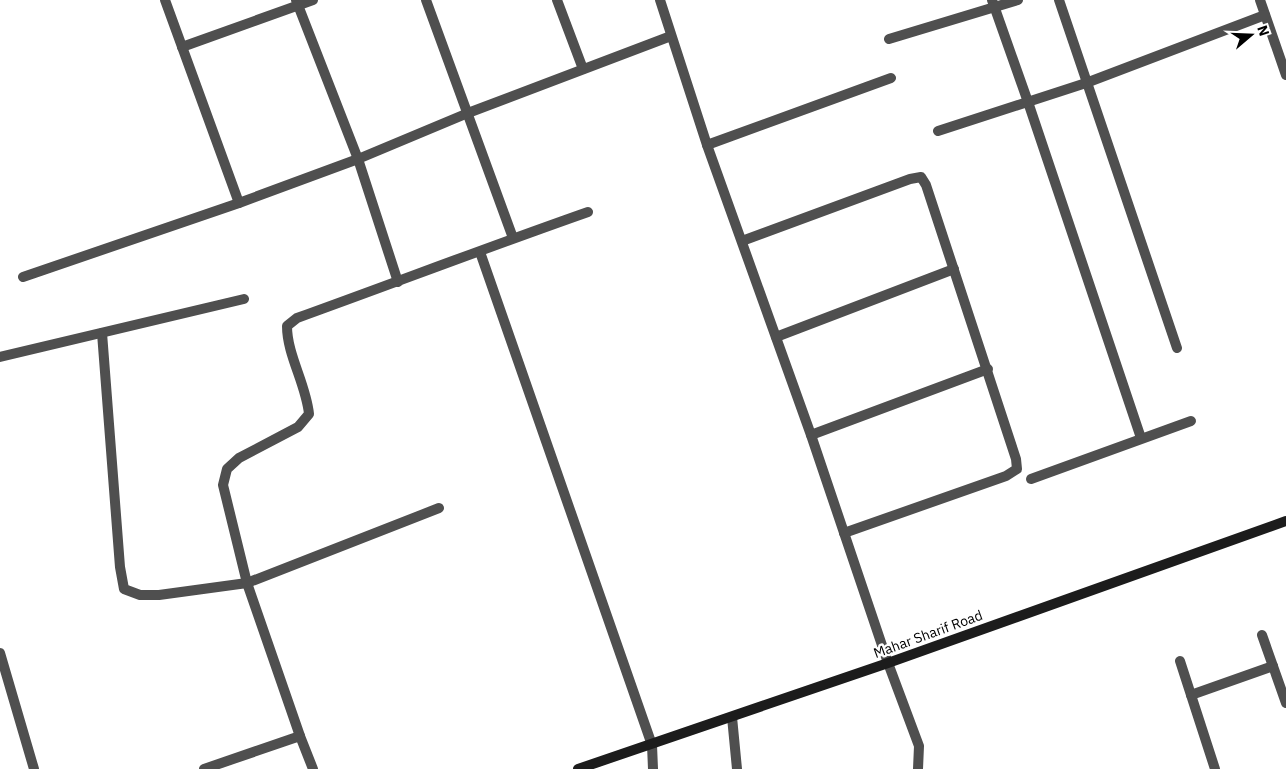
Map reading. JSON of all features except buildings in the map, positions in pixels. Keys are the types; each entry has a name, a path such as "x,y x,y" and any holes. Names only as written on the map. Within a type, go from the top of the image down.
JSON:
{"main road":[{"name":"Mahar Sharif Road","path":"578,769 888,663 1286,521"}],"street":[{"path":"165,0 239,204"},
{"path":"182,47 297,3 312,0"},
{"path":"426,0 513,238"},
{"path":"557,0 583,69"},
{"path":"660,0 707,145 811,435 918,746 918,769"},
{"path":"889,39 993,4 1018,0"},
{"path":"1059,0 1177,348"},
{"path":"1260,0 1286,75"},
{"path":"297,3 358,159 398,282"},
{"path":"993,4 1141,438"},
{"path":"938,131 1086,82 1265,15"},
{"path":"23,277 239,204 358,159 468,113 671,36"},
{"path":"707,145 891,78"},
{"path":"742,241 910,179 921,177 926,185 988,369 1016,459 1017,469 1006,476 844,533"},
{"path":"313,769 247,583 223,486 226,469 240,458 298,427 309,414 307,398 287,336 287,326 297,318 588,212"},
{"path":"480,252 652,745 653,769"},
{"path":"776,337 954,269"},
{"path":"0,357 244,299"},
{"path":"102,333 120,567 124,590 140,595 159,595 247,583 439,508"},
{"path":"811,435 988,369"},
{"path":"1031,479 1191,421"},
{"path":"1262,635 1286,703"},
{"path":"0,653 34,769"},
{"path":"1180,661 1215,769"},
{"path":"1191,695 1273,666"},
{"path":"732,717 737,769"},
{"path":"204,769 300,736"}]}
